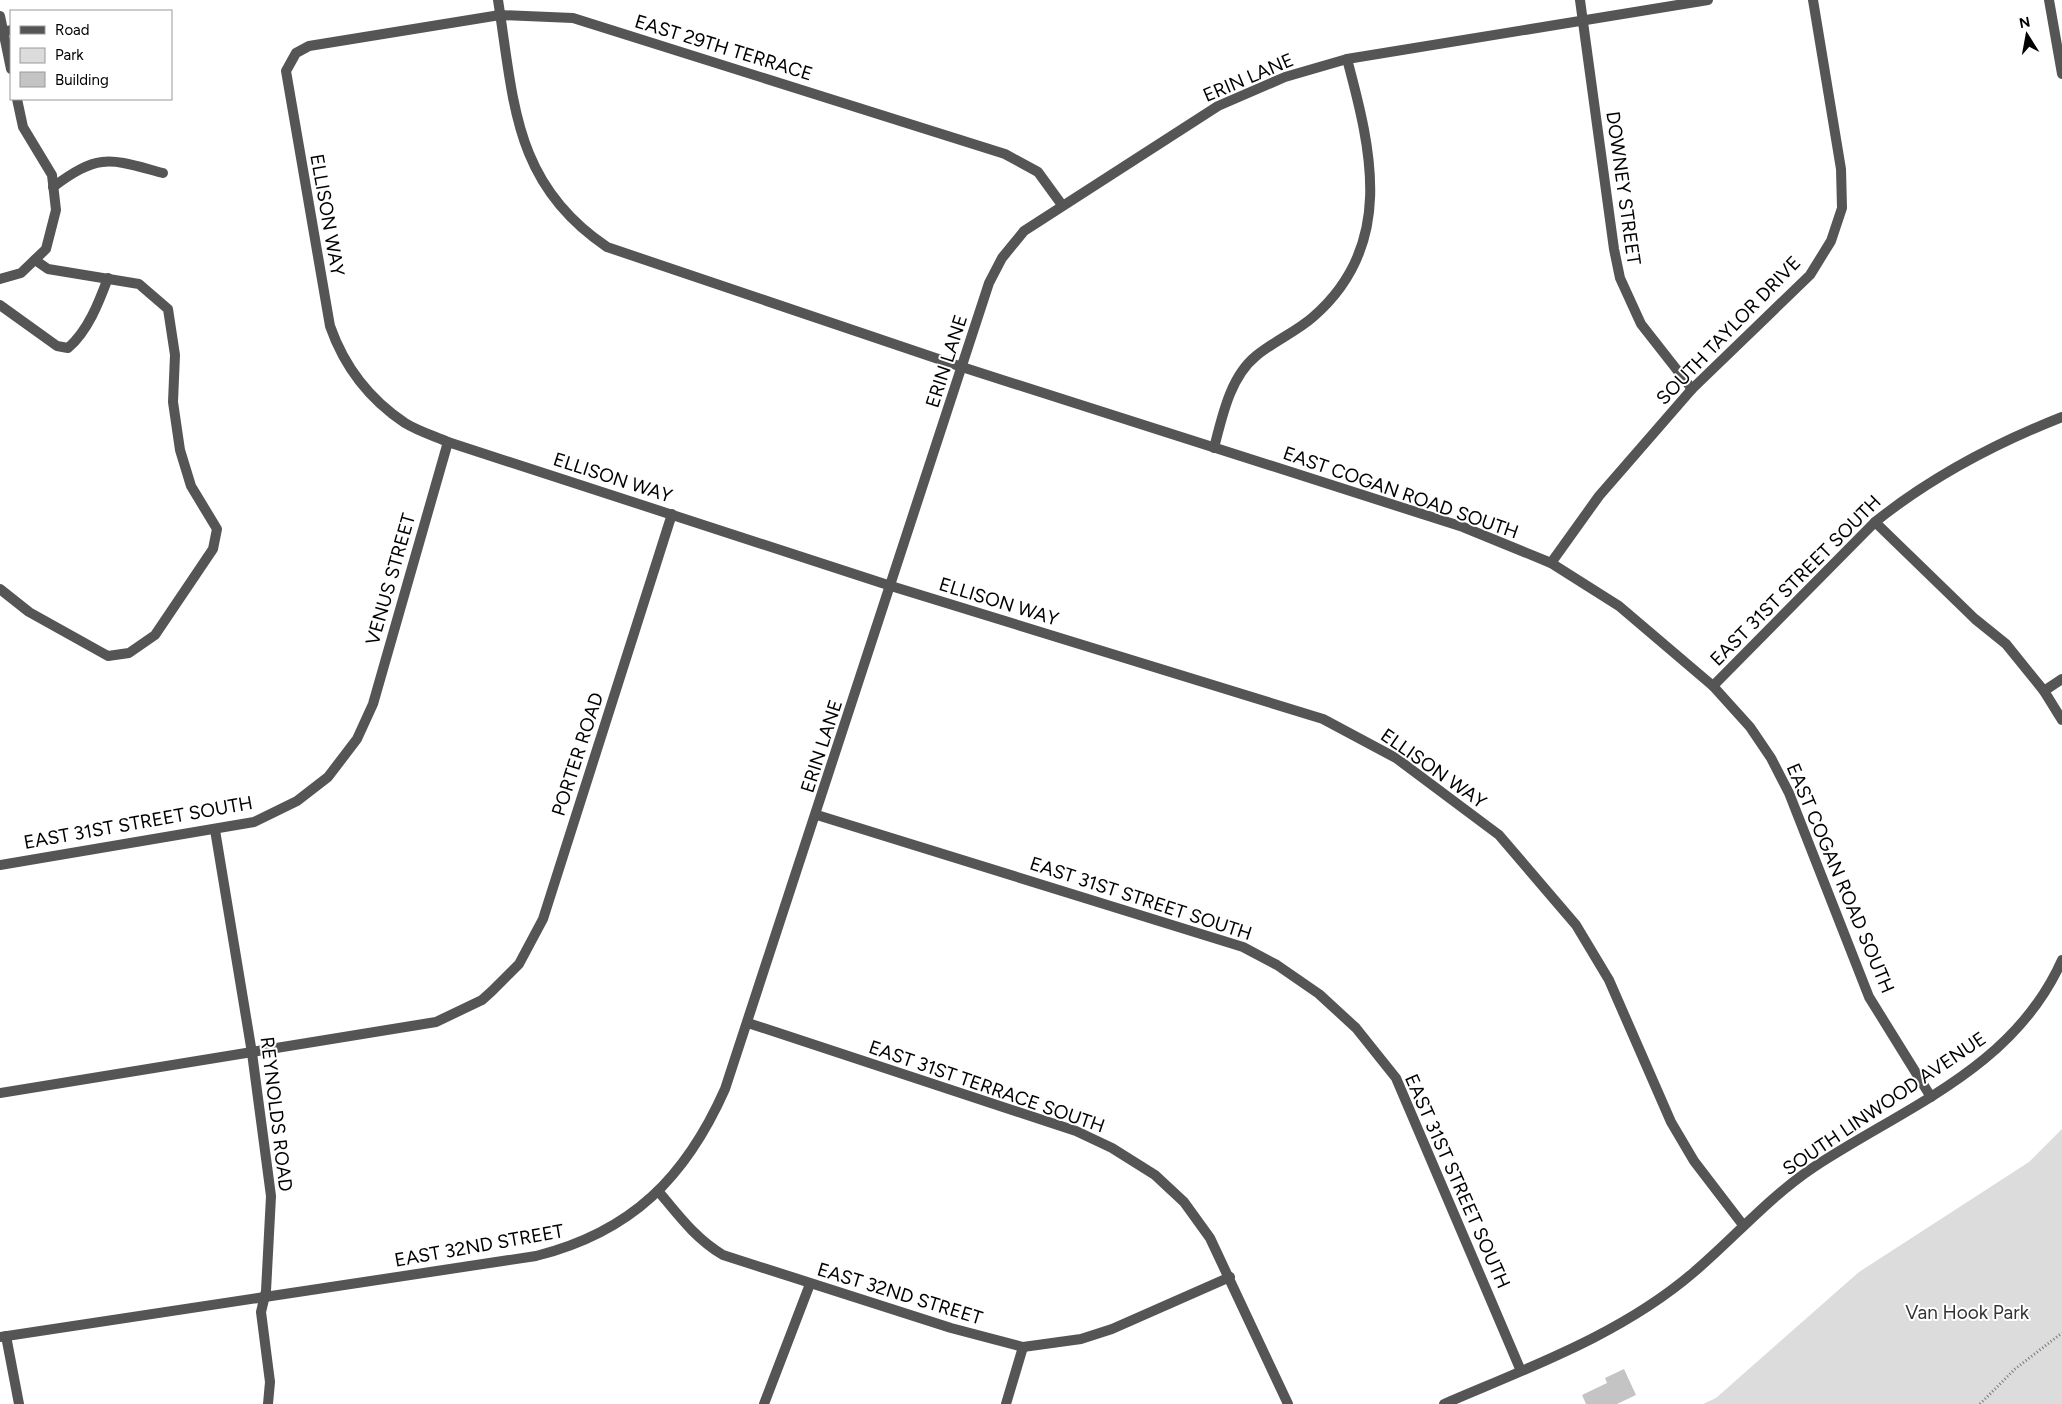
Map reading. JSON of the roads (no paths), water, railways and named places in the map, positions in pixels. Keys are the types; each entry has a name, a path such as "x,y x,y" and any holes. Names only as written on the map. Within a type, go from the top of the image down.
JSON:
{"street":[{"name":"EAST COGAN ROAD SOUTH","path":"498,0 517,120 529,158 554,201 590,236 607,246 962,367 1463,527 1551,563 1619,606 1713,686 1750,727 1772,758 1789,793 1869,997 1931,1097"},
{"name":"DOWNEY STREET","path":"1580,0 1614,249 1620,278 1641,324 1692,389"},
{"name":"ERIN LANE","path":"659,1192 683,1164 710,1124 725,1089 817,815 989,283 1002,258 1024,231 1218,106 1284,77 1347,60 1708,0"},
{"name":"SOUTH TAYLOR DRIVE","path":"1551,563 1599,496 1692,389 1810,274 1831,242 1842,208 1841,169 1813,0"},
{"path":"2049,0 2062,74"},
{"name":"EAST 29TH TERRACE","path":"293,57 308,46 500,15 573,18 1005,154 1038,172 1062,205"},
{"path":"0,16 10,63"},
{"name":"ELLISON WAY","path":"293,57 286,71 330,326 336,344 354,375 378,402 407,424 448,442 891,586 1323,719 1404,764 1498,835 1576,925 1609,980 1671,1122 1694,1161 1743,1225"},
{"path":"1214,448 1223,413 1243,371 1255,356 1311,319 1328,303 1346,281 1362,249 1369,220 1371,185 1362,117 1347,60"},
{"path":"0,279 21,273 46,249 56,210 52,175 23,127 17,100"},
{"path":"53,187 71,174 92,163 106,161 114,160 163,173"},
{"path":"0,589 29,612 108,656 129,653 154,635 213,549 217,529 191,486 180,450 173,402 175,355 168,309 139,284 48,269 35,260"},
{"path":"0,305 57,346 68,348 75,342 99,303 108,278"},
{"name":"EAST 31ST STREET SOUTH","path":"1713,686 1875,522 1904,499 1981,454 2062,417"},
{"name":"VENUS STREET","path":"363,724 373,704 448,442"},
{"name":"PORTER ROAD","path":"252,1053 436,1022 482,1000 519,964 543,919 672,514"},
{"path":"1875,522 1975,619 2006,644 2044,691 2062,720"},
{"path":"2044,691 2062,679"},
{"name":"EAST 31ST STREET SOUTH","path":"0,865 254,822 298,801 328,777 357,739 363,724"},
{"name":"EAST 31ST STREET SOUTH","path":"817,815 1243,947 1277,965 1319,994 1356,1028 1396,1078 1521,1371"},
{"name":"REYNOLDS ROAD","path":"215,830 252,1053 271,1196 266,1291 261,1312 270,1382 268,1404"},
{"name":"SOUTH LINWOOD AVENUE","path":"1444,1404 1521,1371 1618,1324 1656,1301 1694,1272 1743,1225 1812,1168 1931,1097 1975,1068 2025,1022 2045,995 2062,960"},
{"name":"EAST 31ST TERRACE SOUTH","path":"748,1023 1076,1131 1112,1148 1155,1175 1184,1202 1210,1238 1230,1277 1288,1404"},
{"path":"0,1094 252,1053"},
{"name":"EAST 32ND STREET","path":"3,1337 536,1256 558,1251 604,1231 632,1214 659,1192 690,1230 706,1245 723,1254 810,1284 951,1328 1023,1346 1081,1339 1112,1329 1230,1277"},
{"path":"764,1404 810,1284"},
{"path":"3,1337 19,1404"},
{"path":"1006,1404 1023,1346"}],"park label":[{"name":"Van Hook Park","path":"1967,1312"}]}
